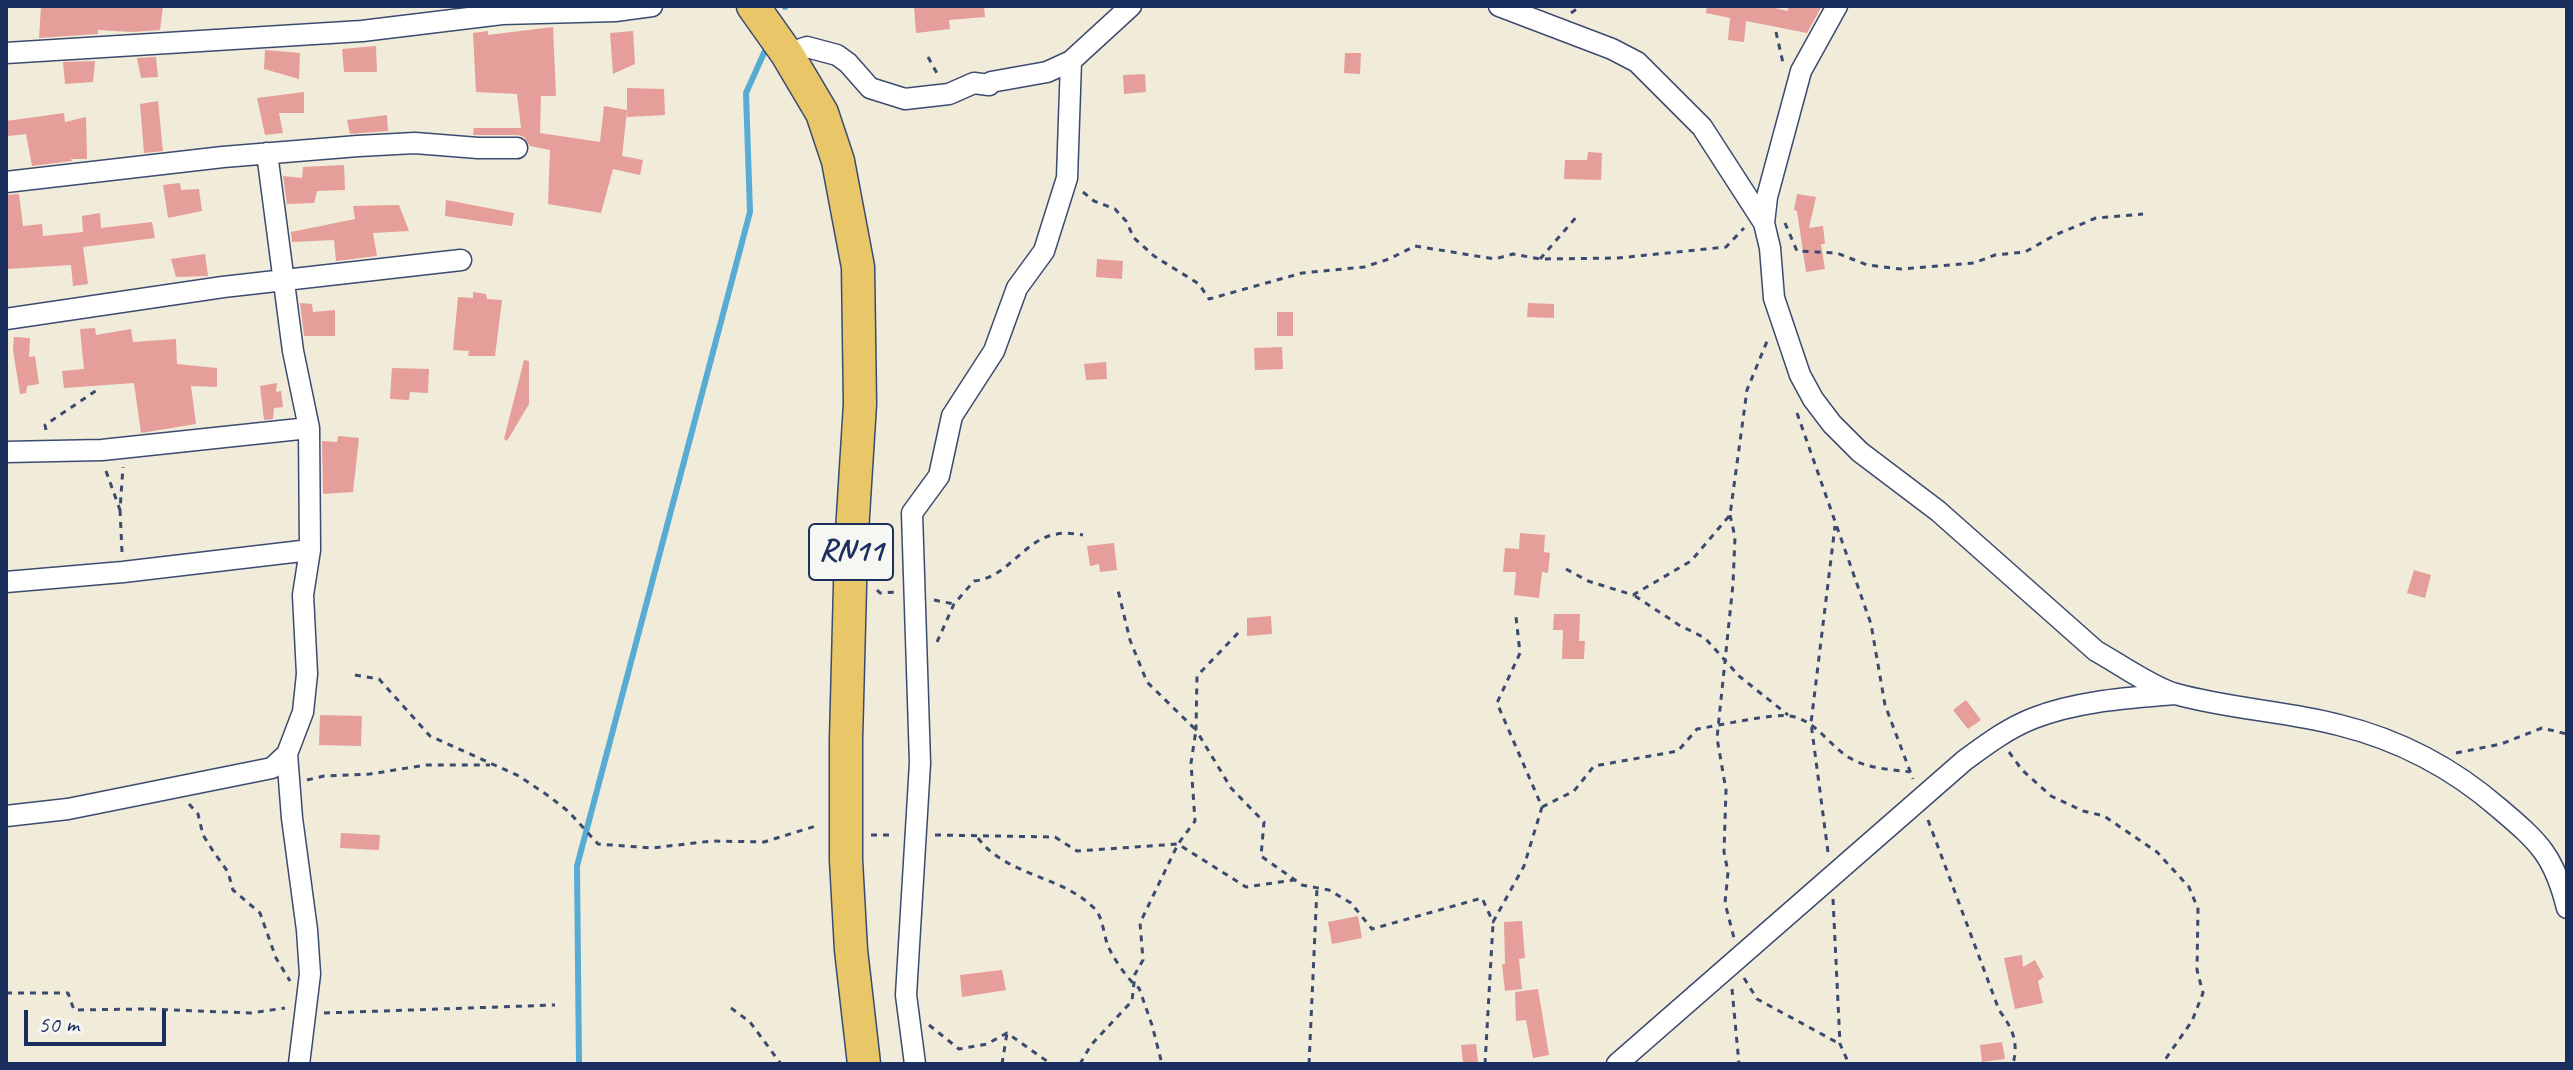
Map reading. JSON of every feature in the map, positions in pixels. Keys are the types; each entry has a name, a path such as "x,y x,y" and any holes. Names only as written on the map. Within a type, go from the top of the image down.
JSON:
{"main road":[{"name":"RN11","path":"757,12 787,54 822,113 838,161 858,267 860,404 851,574 846,826 851,950 864,1064"}],"street":[{"path":"6,53 362,31 502,14 615,11 652,6"},
{"path":"787,54 807,47 837,55 870,88 905,99 949,94 974,83 989,85 1047,72 1071,61 1131,6"},
{"path":"1499,6 1612,49 1637,62 1702,127 1763,211 1774,298 1786,341 1813,399 1832,424 1860,452 1938,511 2096,651 2174,694"},
{"path":"1763,211 1801,71 1837,6"},
{"path":"915,1064 906,995 920,763 912,513 939,476 952,416 994,351 1017,288 1044,251 1067,178 1071,61"},
{"path":"6,182 267,153 415,143 517,148"},
{"path":"267,153 293,351 309,428 310,550 303,595 307,674 303,712 287,754 310,974 299,1064"},
{"path":"6,319 461,260"},
{"path":"6,452 124,448 309,428"},
{"path":"6,582 310,550"},
{"path":"1617,1064 1920,799 1998,736 2035,718 2118,698 2174,694 2338,724 2430,758 2479,791 2527,832 2547,855 2561,880 2567,908"},
{"path":"6,816 68,809 272,768 287,754"}],"path":[{"path":"1067,178 1094,201 1115,209 1126,221 1134,238 1154,256 1199,284 1209,299 1302,273 1364,267 1415,246 1495,259 1513,254 1540,259 1618,258 1726,247 1763,211 1780,213 1797,251 1837,253 1867,265 1901,269 1974,263 1995,255 2025,252 2096,218 2143,214"},
{"path":"1540,259 1578,215"},
{"path":"1739,1064 1731,963 1734,936 1725,903 1728,872 1724,852 1726,790 1717,738 1735,537 1730,515 1747,390 1770,334 1775,349"},
{"path":"52,449 45,425 100,388"},
{"path":"1795,406 1871,624 1885,705 1999,1010 2011,1027 2017,1048 2013,1064"},
{"path":"123,572 120,510 124,448"},
{"path":"99,449 120,510"},
{"path":"1633,595 1691,561 1730,515"},
{"path":"1835,522 1811,723 1831,876 1840,1044 1849,1064"},
{"path":"936,646 954,604 974,581 990,580 1031,547 1055,533 1083,535"},
{"path":"1566,569 1588,581 1633,595 1705,638 1724,663 1788,715 1811,723 1831,745 1852,760 1868,767 1910,772"},
{"path":"851,574 880,593 901,592 915,600"},
{"path":"1117,586 1130,640 1147,682 1196,730 1231,788 1264,822 1261,856 1302,885 1329,890 1351,903 1372,929 1482,898 1493,922"},
{"path":"1485,1064 1493,922 1524,866 1542,807 1497,703 1520,653 1516,617"},
{"path":"1080,1064 1091,1045 1132,1001 1132,984 1143,960 1140,923 1178,844 1195,821 1191,763 1196,730 1197,676 1238,633"},
{"path":"355,675 379,679 430,736 519,776 550,797 569,812 598,844 652,848 712,841 764,842 846,826 916,835 1055,837 1077,851 1178,844 1246,887 1294,880"},
{"path":"1542,807 1574,791 1594,766 1678,751 1697,729 1788,715"},
{"path":"2430,758 2501,744 2542,728 2567,734"},
{"path":"1998,736 2022,770 2051,796 2083,811 2104,816 2157,852 2189,887 2198,909 2197,970 2203,993 2192,1021 2162,1064"},
{"path":"289,784 324,776 370,774 426,765 494,765"},
{"path":"176,789 198,814 203,835 228,872 233,890 260,913 276,958 304,1014"},
{"path":"976,836 1002,861 1057,883 1098,912 1107,944 1132,984 1139,988 1162,1064"},
{"path":"1309,1064 1317,888"},
{"path":"1731,963 1757,999 1840,1044"},
{"path":"6,993 68,993 74,1010 251,1013 280,1007 304,1014 555,1005"},
{"path":"731,1008 750,1022 781,1064"},
{"path":"908,1008 959,1049 987,1044 1007,1033"},
{"path":"1002,1064 1007,1033"},
{"path":"1007,1033 1051,1064"}],"building":[{"path":"41,6 163,6 160,30 98,30 98,34 39,38"},
{"path":"914,6 984,6 985,17 949,20 950,29 916,33"},
{"path":"1707,6 1766,6 1788,11 1788,6 1822,6 1807,33 1746,21 1744,42 1728,40 1730,18 1706,13"},
{"path":"553,27 556,96 541,96 540,133 600,142 604,106 627,110 627,88 664,89 665,115 627,117 627,111 622,156 643,160 640,175 613,169 601,213 548,204 550,150 530,146 524,137 518,135 473,135 474,128 521,128 517,94 476,92 473,33 488,31 488,35"},
{"path":"633,31 635,64 613,74 610,33"},
{"path":"376,46 377,72 344,72 342,49"},
{"path":"265,50 300,53 299,79 264,69"},
{"path":"1345,53 1361,53 1360,74 1344,73"},
{"path":"156,57 158,77 141,78 137,58"},
{"path":"95,61 93,82 65,84 63,62"},
{"path":"1145,74 1146,92 1124,94 1123,75"},
{"path":"304,92 304,113 279,113 283,133 265,135 257,98"},
{"path":"158,101 163,151 144,153 140,104"},
{"path":"64,113 65,122 86,117 87,159 32,166 26,134 8,136 6,121"},
{"path":"387,115 388,131 350,134 347,120"},
{"path":"1588,152 1602,153 1601,180 1564,179 1565,160 1587,160"},
{"path":"344,165 345,190 317,191 314,203 287,204 283,176 302,178 303,167"},
{"path":"180,183 181,190 199,189 202,211 168,218 163,185"},
{"path":"19,194 23,226 42,224 43,236 83,232 82,216 100,213 101,228 152,222 155,238 83,247 88,284 73,286 71,265 7,269 6,195"},
{"path":"1797,194 1816,197 1809,228 1823,226 1825,244 1821,244 1825,269 1806,272 1797,211 1794,210"},
{"path":"446,200 514,213 512,226 445,216"},
{"path":"399,205 409,231 373,233 377,256 336,261 334,240 292,242 291,232 355,219 353,206"},
{"path":"205,254 208,276 176,277 171,259"},
{"path":"1097,259 1123,261 1122,279 1096,277"},
{"path":"473,292 486,294 487,299 502,300 495,356 468,356 469,351 453,350 458,297 473,298"},
{"path":"300,303 312,304 313,312 335,310 335,336 304,336"},
{"path":"1528,303 1554,304 1554,318 1527,317"},
{"path":"1277,312 1293,312 1293,336 1277,336"},
{"path":"95,328 96,335 131,329 133,342 176,339 177,364 217,368 217,387 191,386 196,424 141,433 134,383 64,388 62,371 84,369 80,329"},
{"path":"14,337 30,338 29,357 35,356 39,384 27,386 26,393 20,394 13,350"},
{"path":"1282,347 1283,369 1255,370 1254,348"},
{"path":"524,360 529,361 529,404 507,441 504,439"},
{"path":"1106,362 1107,379 1086,380 1084,364"},
{"path":"392,368 429,369 428,393 410,392 409,400 390,399"},
{"path":"277,383 276,392 281,391 283,407 274,408 273,419 264,420 260,386"},
{"path":"338,436 359,438 353,492 323,494 322,441 337,442"},
{"path":"1520,533 1545,535 1544,552 1550,553 1548,573 1542,572 1539,598 1514,595 1516,572 1503,572 1505,548 1519,549"},
{"path":"1114,543 1117,570 1100,572 1099,564 1090,566 1087,546"},
{"path":"2414,570 2431,575 2425,598 2407,593"},
{"path":"1554,614 1580,614 1579,641 1585,641 1584,659 1562,659 1563,630 1553,630"},
{"path":"1271,616 1272,634 1247,636 1247,618"},
{"path":"1966,700 1981,720 1968,729 1953,710"},
{"path":"320,715 362,716 361,746 319,745"},
{"path":"341,833 380,835 379,850 340,848"},
{"path":"1358,916 1362,938 1332,944 1328,922"},
{"path":"1522,921 1525,958 1519,959 1522,989 1505,991 1502,964 1505,964 1504,922"},
{"path":"2022,955 2023,967 2035,960 2044,977 2038,981 2043,1003 2015,1009 2004,958"},
{"path":"1002,970 1006,990 962,997 960,975"},
{"path":"1538,989 1549,1055 1533,1058 1526,1020 1516,1021 1515,992"},
{"path":"2002,1042 2005,1059 1982,1062 1980,1045"},
{"path":"1476,1044 1478,1062 1463,1063 1461,1045"}],"waterway":[{"path":"579,1064 577,866 750,212 746,93 768,44"}]}
